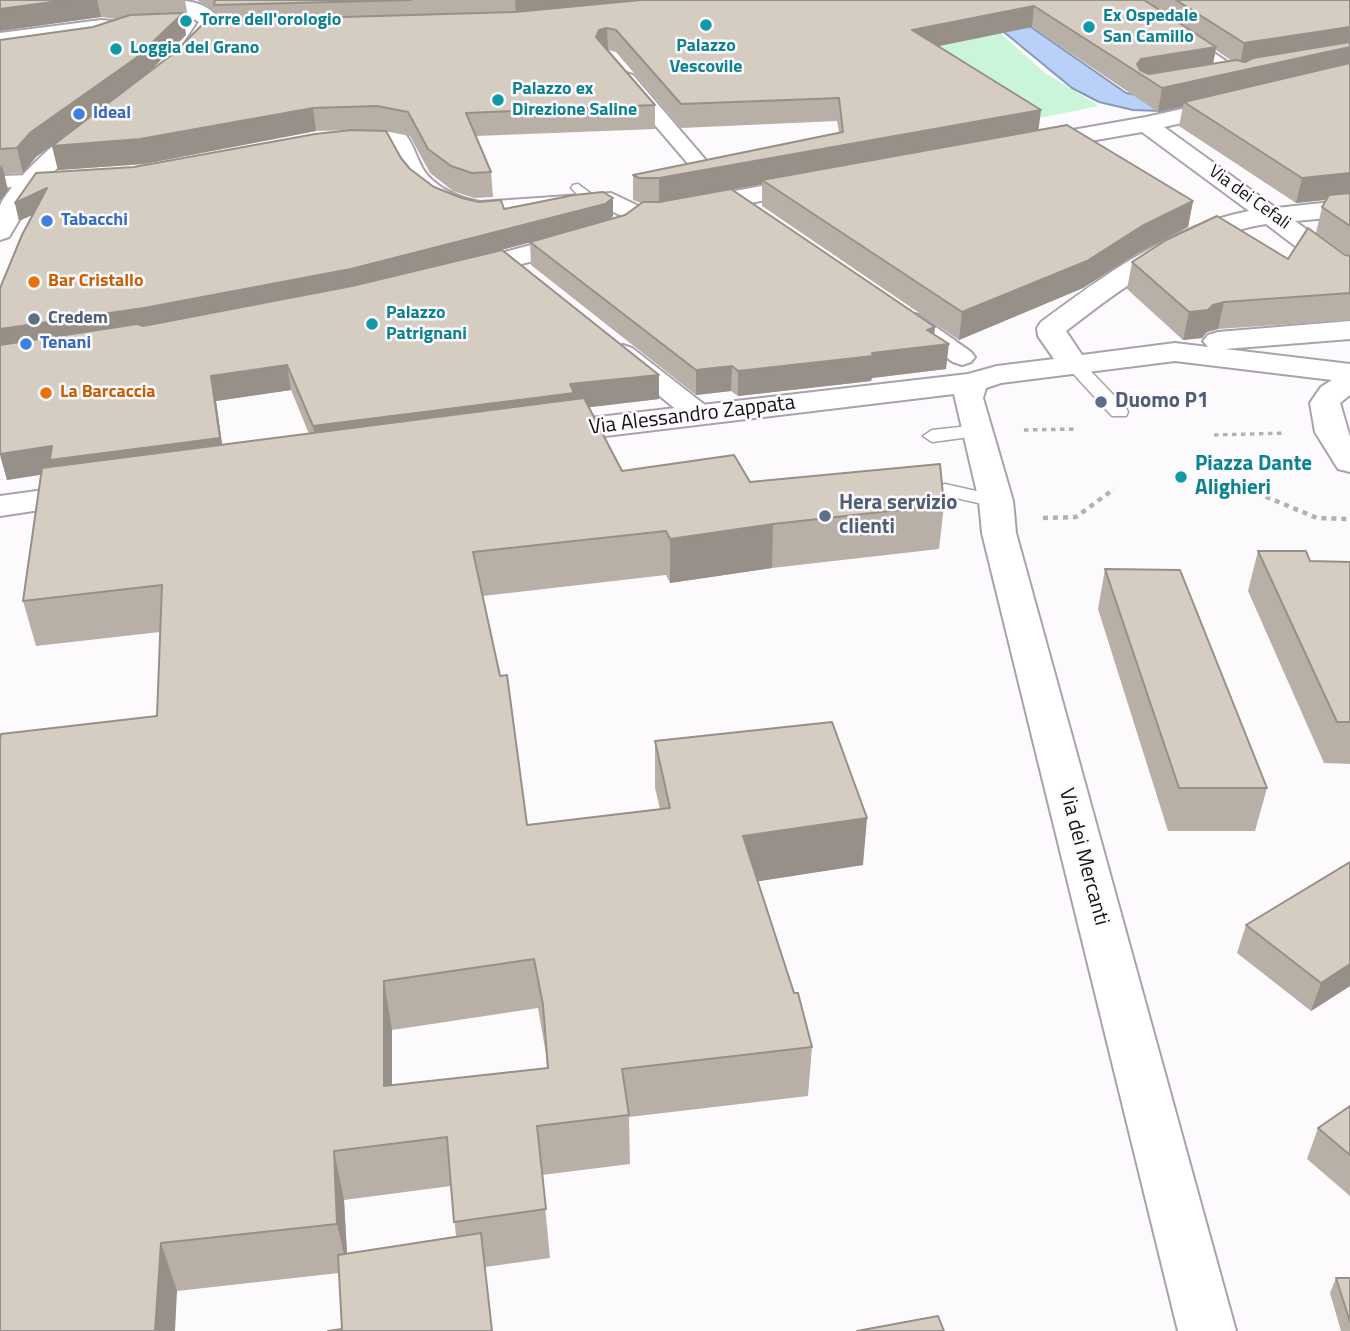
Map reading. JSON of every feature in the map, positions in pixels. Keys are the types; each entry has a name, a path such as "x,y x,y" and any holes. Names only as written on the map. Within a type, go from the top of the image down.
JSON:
{"street":[{"path":"1134,0 1140,10 1237,75"},
{"path":"158,79 191,49 199,21"},
{"path":"0,38 101,25 140,28"},
{"path":"0,54 97,40 140,28"},
{"path":"616,68 709,176"},
{"path":"1209,78 1262,70"},
{"path":"1016,147 1146,124 1247,101"},
{"path":"0,232 12,194 110,113"},
{"name":"Via dei Cefali","path":"1146,124 1350,274"},
{"path":"312,144 373,136 397,139 413,173 421,182 465,208 480,210 585,195 611,200 614,205 637,220"},
{"path":"12,194 66,180"},
{"path":"442,277 507,261 637,220 835,180"},
{"path":"732,199 760,219"},
{"path":"1074,364 1052,336 1051,328 1179,244 1238,221 1350,208"},
{"path":"507,261 528,278"},
{"path":"893,308 967,370"},
{"name":"Via Alessandro Zappata","path":"1175,352 1199,343 1350,330"},
{"path":"603,338 700,415"},
{"name":"Via Alessandro Zappata","path":"524,436 700,415 967,370 997,375 1175,352 1350,373"},
{"name":"Via dei Mercanti","path":"967,370 968,398 1207,1331"},
{"path":"1350,382 1332,393 1325,403 1331,432 1350,462"},
{"path":"0,506 118,490"}],"lane":[{"path":"1074,364 1119,412"},
{"path":"932,436 978,431"},
{"path":"945,490 996,510"}],"path":[{"path":"978,431 1078,429"},
{"path":"1213,435 1331,432"},
{"path":"1233,483 1317,518 1350,519"},
{"path":"996,510 1076,517 1114,489"}],"green space":[{"path":"970,6 1045,73 1099,106 1019,122 895,15"}],"water":[{"path":"965,0 992,0 1126,93 1142,96 1239,94 1161,111 1133,110 1099,102 1072,88"}],"building":[{"path":"0,0 67,0 0,9"},
{"path":"215,0 411,0 214,5"},
{"path":"641,0 1144,0 1216,47 1141,59 1137,64 1140,70 1149,74 1236,60 1245,62 1253,58 1350,42 1350,47 1162,88 1034,6 912,30 1041,110 659,178 639,178 633,175 843,132 839,98 681,104 616,30 607,28 599,30 596,37 655,105 466,113 491,172 472,173 451,166 428,149 408,112 377,106 313,108 140,139 52,146 174,53 206,21 515,12"},
{"path":"1176,0 1350,0 1350,27 1244,43"},
{"path":"183,13 136,58 31,132 17,148 0,149 0,40 93,27 130,15"},
{"path":"1350,63 1350,173 1302,178 1184,102"},
{"path":"1067,125 1193,201 1142,226 1087,261 962,312 762,180"},
{"path":"352,130 386,131 410,169 434,187 479,202 501,200 504,209 603,192 613,198 605,204 351,269 144,308 0,329 0,288 22,235 47,188 15,203 36,173 134,167 315,134"},
{"path":"731,189 935,327 927,330 949,344 872,353 873,356 738,371 732,366 696,370 530,242 625,215 643,202 659,202"},
{"path":"1350,193 1350,226 1322,207 1329,195"},
{"path":"1217,216 1288,259 1308,228 1350,256 1350,293 1224,302 1213,305 1208,310 1189,312 1132,262 1166,240"},
{"path":"502,250 659,375 570,384 574,393 313,426 287,365 211,376 220,438 50,460 52,446 0,454 0,345 137,324 143,326 352,286"},
{"path":"584,398 622,471 734,455 750,482 940,464 944,505 773,524 670,539 666,531 473,552 500,676 507,675 527,825 670,808 655,741 832,722 867,818 743,836 794,993 798,993 812,1047 622,1069 629,1115 537,1126 546,1209 454,1222 447,1137 334,1151 337,1224 161,1243 155,1331 0,1331 1,734 157,716 162,585 23,601 42,468","holes":["534,959 543,1005 548,1068 384,1086 384,981"]},
{"path":"1258,551 1306,551 1310,561 1350,562 1350,722 1337,722"},
{"path":"1105,569 1180,570 1267,788 1179,788"},
{"path":"1350,862 1350,964 1321,983 1246,925"},
{"path":"1350,1106 1350,1155 1318,1128"},
{"path":"481,1233 492,1331 328,1331 342,1329 338,1255"},
{"path":"1336,1278 1350,1278 1350,1322"},
{"path":"938,1316 944,1331 857,1331"}],"place":[{"name":"Torre dell'orologio","path":"186,21"},
{"name":"Palazzo Vescovile","path":"706,25"},
{"name":"Ex Ospedale San Camillo","path":"1089,27"},
{"name":"Loggia del Grano","path":"116,49"},
{"name":"Palazzo ex Direzione Saline","path":"498,100"},
{"name":"Ideal","path":"79,114"},
{"name":"Tabacchi","path":"47,221"},
{"name":"Bar Cristallo","path":"34,282"},
{"name":"Credem","path":"34,319"},
{"name":"Palazzo Patrignani","path":"372,324"},
{"name":"Tenani","path":"26,344"},
{"name":"La Barcaccia","path":"46,393"},
{"name":"Duomo P1","path":"1101,402"},
{"name":"Piazza Dante Alighieri","path":"1181,477"},
{"name":"Hera servizio clienti","path":"825,516"}]}
